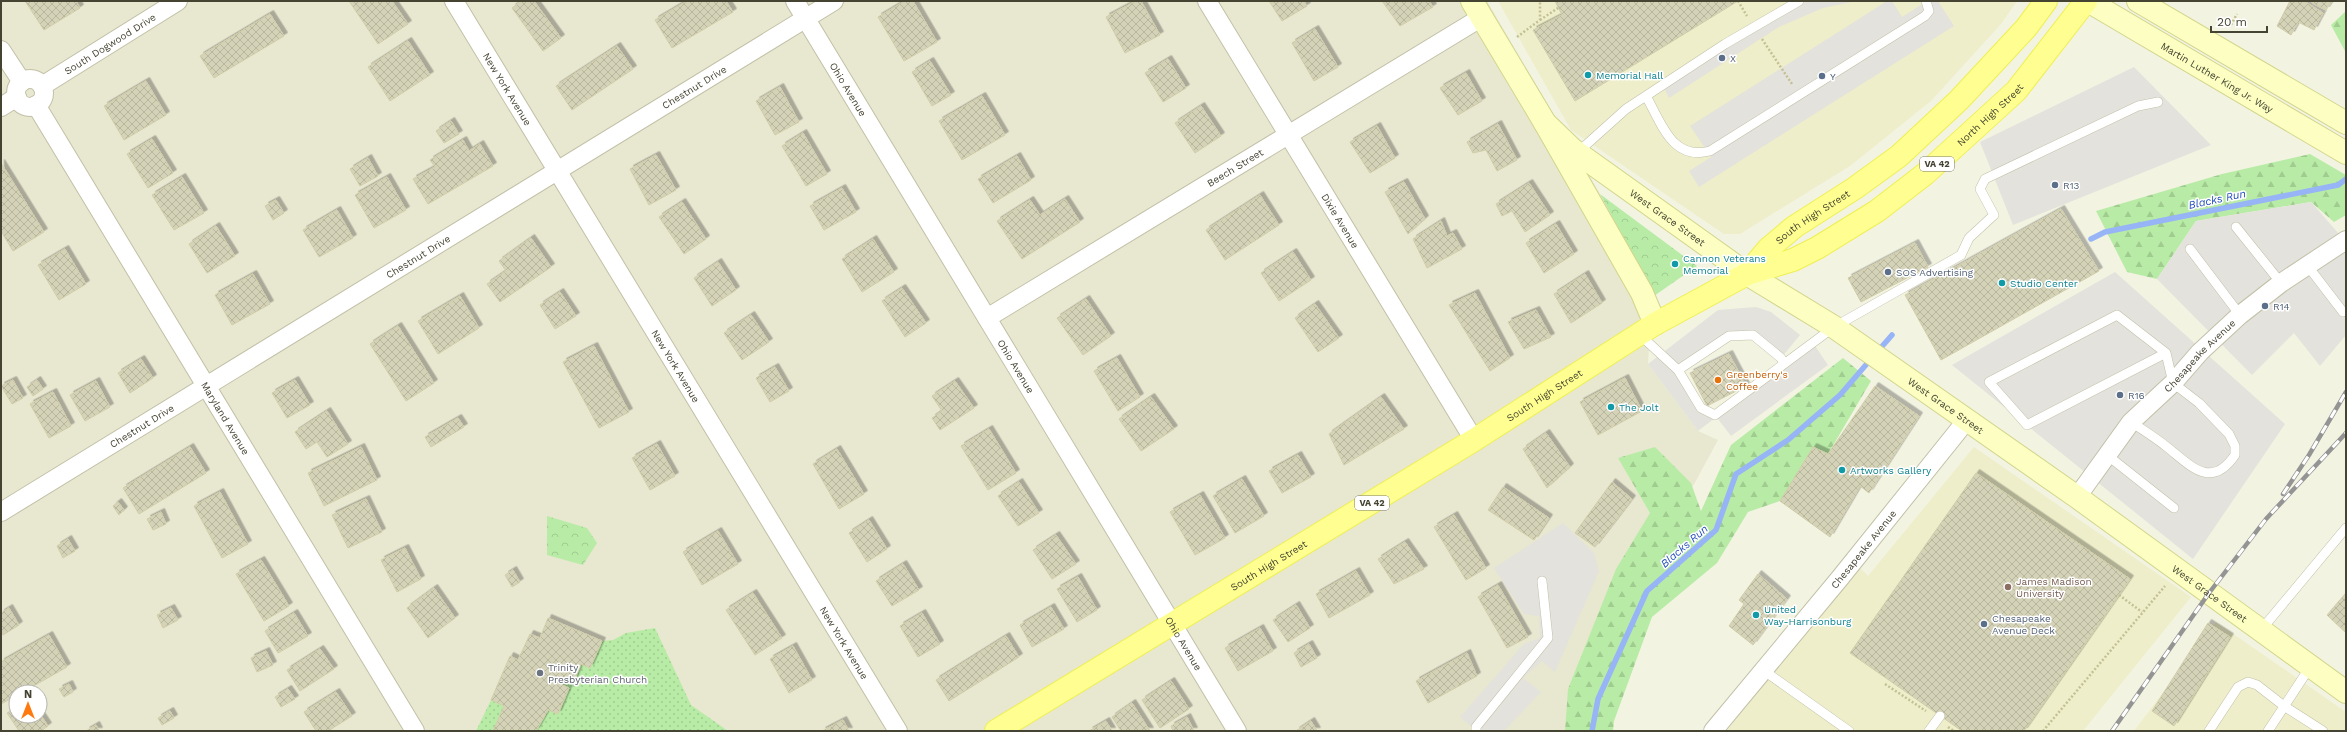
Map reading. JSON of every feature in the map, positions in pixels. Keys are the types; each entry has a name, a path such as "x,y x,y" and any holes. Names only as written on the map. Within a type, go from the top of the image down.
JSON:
{"main road":[{"name":"South High Street","path":"996,731 1474,440 1647,329 1747,274 1768,249 1794,227 1855,188 1905,150 1959,100 2026,28 2046,1"},
{"name":"North High Street","path":"1747,274 1793,260 1817,248 1877,211 1925,174 2016,91 2087,1"}],"street":[{"name":"South Dogwood Drive","path":"42,86 178,1"},
{"name":"New York Avenue","path":"454,1 898,731"},
{"name":"Ohio Avenue","path":"796,1 1237,731"},
{"name":"Chestnut Drive","path":"1,512 206,388 834,1"},
{"name":"Dixie Avenue","path":"1207,1 1474,440"},
{"name":"Martin Luther King Jr. Way","path":"2087,1 2297,126 2346,153"},
{"path":"2138,1 2346,123"},
{"name":"Beech Street","path":"987,318 1289,135 1477,9"},
{"name":"West Grace Street","path":"1477,9 1545,123 1572,157 1642,293 1647,329"},
{"path":"1,50 20,90 27,106 36,105 42,99 42,86 31,79 20,90 1,107"},
{"name":"Maryland Avenue","path":"36,105 415,731"},
{"name":"West Grace Street","path":"1572,157 1747,274 1834,327 1966,421 2077,497 2346,692"},
{"name":"Chesapeake Avenue","path":"2077,497 2131,422 2173,383 2200,352 2240,315 2281,283 2346,240"},
{"name":"Chesapeake Avenue","path":"1713,731 1966,421"}],"lane":[{"path":"1572,157 1626,109 1754,27 1800,1"},
{"path":"1646,96 1671,140 1684,150 1698,154 1710,150 1925,16 1929,11 1926,1"},
{"path":"1647,329 1678,370 1701,408 1715,415 1834,327 1961,255 1969,238 1994,216 1981,191 1981,184 1985,179 2138,106 2158,102"},
{"path":"2236,227 2281,283"},
{"path":"2190,249 2240,315"},
{"path":"2308,265 2343,312"},
{"path":"2131,422 2166,446 2189,466 2203,472 2214,474 2222,471 2235,455 2235,446 2229,434 2199,403 2173,383 2166,353 2118,315 1989,382 2027,425 2166,353"},
{"path":"1678,370 1729,336 1753,335 1781,358 1784,364"},
{"path":"2107,455 2174,508"},
{"path":"2260,630 2346,528"},
{"path":"1476,731 1476,727 1548,638 1542,581"},
{"path":"2268,731 2310,666"},
{"path":"1763,670 1849,731"},
{"path":"2209,731 2238,688 2248,682 2257,685 2284,706 2323,731"},
{"path":"1929,731 1939,718"}],"path":[{"path":"1540,1 1540,20"},
{"path":"1738,1 1799,95"},
{"path":"1501,49 1558,8"},
{"path":"2231,25 2236,14"},
{"path":"2042,731 2142,612 2168,584"},
{"path":"2119,595 2142,612"},
{"path":"1885,684 1939,718 1954,731"}],"shaded area":[{"path":"1,1 1487,1 1600,194 1652,292 1648,364 1698,431 1718,440 1640,584 1587,731 1,731"},
{"path":"1498,1 2017,1 2001,24 1931,101 1850,166 1740,234 1724,234 1571,130"},
{"name":"X","path":"1808,1 1856,1 1823,8 1779,27 1669,98 1664,88 1782,13"},
{"name":"Y","path":"1887,1 1892,1 1902,17 1927,1 1938,1 1954,26 1699,187 1689,171 1711,157 1690,126"},
{"name":"R13","path":"2134,67 2211,145 2013,225 1980,142"},
{"name":"R14","path":"2311,202 2346,242 2346,335 2320,366 2294,333 2252,375 2157,279 2196,221"},
{"name":"R16","path":"2115,272 2285,424 2193,559 1952,365"},
{"path":"1756,307 1771,312 1800,335 1781,358 1753,335 1729,336 1678,370 1715,418 1698,431 1648,364 1718,310"},
{"path":"1813,343 1828,365 1731,436 1715,415"},
{"name":"James Madison University","path":"1974,447 2191,597 2083,731 1726,731 1858,566 1868,576"},
{"path":"1563,523 1594,553 1599,571 1555,672 1542,661 1523,678 1541,692 1504,731 1477,731 1460,717 1524,644 1540,638 1539,616 1524,614 1494,568"},
{"path":"2216,622 2346,712 2346,731 2134,731"}],"green space":[{"path":"2346,11 2346,53 2331,25"},
{"path":"2310,154 2346,175 2346,215 2334,222 2311,202 2196,221 2157,279 2127,272 2096,211 2222,174"},
{"path":"1600,194 1697,266 1654,296"},
{"path":"1843,358 1871,381 1828,454 1780,501 1748,512 1717,563 1652,617 1614,721 1613,731 1565,731 1568,689 1616,569 1650,513 1618,458 1655,447 1691,483 1701,511 1731,445"},
{"path":"547,516 587,528 597,543 583,565 547,555"},
{"path":"655,628 691,705 728,731 536,731 548,710 558,714 569,688 558,683 560,677 573,683 581,664 590,668 602,641 613,640 626,633"},
{"path":"491,700 504,706 493,731 476,731"}],"building":[{"path":"25,1 76,1 80,8 44,30"},
{"path":"349,1 392,1 408,24 378,44"},
{"path":"521,1 534,1 561,38 543,51 512,8"},
{"path":"687,1 726,1 733,12 672,48 655,20"},
{"path":"905,1 913,1 937,42 904,61 878,17"},
{"path":"1136,1 1141,1 1160,35 1125,53 1106,17"},
{"path":"1269,1 1304,1 1307,6 1282,21"},
{"path":"1382,1 1429,1 1433,7 1400,26"},
{"name":"Memorial Hall","path":"1555,1 1738,1 1575,101 1533,30 1562,15"},
{"path":"2290,1 2304,1 2323,13 2314,30 2298,22 2291,35 2277,26"},
{"path":"2313,1 2332,1 2326,10 2312,3"},
{"path":"270,14 284,36 214,78 200,56"},
{"path":"1315,29 1338,67 1314,81 1292,43"},
{"path":"408,41 430,75 390,101 368,67"},
{"path":"617,46 633,69 572,110 556,86"},
{"path":"1168,59 1186,88 1163,102 1145,73"},
{"path":"930,61 951,95 932,106 912,72"},
{"path":"1466,73 1482,101 1458,115 1440,88"},
{"path":"146,81 166,115 124,140 104,106"},
{"path":"780,87 799,122 775,135 756,101"},
{"path":"982,96 1005,135 962,160 939,121"},
{"path":"1201,106 1221,136 1195,153 1175,123"},
{"path":"451,121 459,134 444,143 436,131"},
{"path":"1498,124 1517,160 1497,171 1486,150 1473,153 1467,142"},
{"path":"1377,126 1395,158 1370,173 1350,142"},
{"path":"803,133 827,174 806,186 782,146"},
{"path":"152,139 173,173 148,188 127,154"},
{"path":"463,140 469,151 480,144 493,166 428,204 413,179 435,167 430,160"},
{"path":"656,155 676,190 649,205 630,169"},
{"path":"1017,156 1031,180 993,203 978,179"},
{"path":"368,158 378,176 360,186 350,169"},
{"path":"1,163 44,232 13,251 1,231"},
{"path":"182,177 204,213 174,230 152,195"},
{"path":"387,177 406,210 374,228 355,195"},
{"path":"1404,182 1425,219 1408,234 1385,192"},
{"path":"1529,183 1550,215 1525,232 1512,211 1502,216 1496,204"},
{"path":"842,188 856,212 824,230 810,206"},
{"path":"1260,195 1279,225 1225,260 1206,230"},
{"path":"1065,199 1080,222 1022,259 997,221 1030,200 1040,215"},
{"path":"276,200 284,213 273,220 265,206"},
{"path":"682,202 706,239 684,254 659,217"},
{"name":"Studio Center","path":"2061,209 2099,271 1941,360 1905,295"},
{"path":"337,210 353,238 319,257 303,230"},
{"path":"1441,221 1447,236 1453,233 1462,249 1427,268 1413,239"},
{"path":"1556,224 1574,254 1544,273 1526,243"},
{"path":"216,226 235,256 207,273 189,244"},
{"path":"531,238 551,267 500,302 487,284 506,271 499,261"},
{"path":"873,239 894,272 862,292 842,259"},
{"name":"SOS Advertising","path":"1915,243 1928,267 1861,302 1848,278"},
{"path":"65,249 86,284 59,300 38,265"},
{"path":"1293,252 1311,280 1279,301 1261,273"},
{"path":"718,262 736,290 712,306 694,278"},
{"path":"253,274 270,304 232,325 215,295"},
{"path":"1585,274 1602,303 1571,323 1554,294"},
{"path":"902,288 926,323 905,337 882,301"},
{"path":"560,292 576,316 555,329 540,305"},
{"path":"1475,293 1510,358 1490,371 1449,305"},
{"path":"460,296 479,328 438,354 418,321"},
{"path":"1086,299 1111,336 1083,355 1057,318"},
{"path":"1315,304 1339,338 1318,352 1295,318"},
{"path":"1536,310 1551,337 1524,349 1508,322"},
{"path":"751,315 769,342 742,360 724,333"},
{"path":"398,326 434,383 406,401 370,344"},
{"path":"594,346 629,412 599,428 563,362"},
{"name":"Greenberry's Coffee","path":"1729,354 1746,386 1707,406 1690,373"},
{"path":"1117,358 1140,397 1118,411 1094,371"},
{"path":"141,359 153,378 130,393 118,373"},
{"path":"775,367 789,391 770,402 756,378"},
{"name":"The Jolt","path":"1625,378 1642,411 1598,435 1580,402"},
{"path":"13,380 23,398 12,404 1,386"},
{"path":"37,380 43,389 33,396 27,387"},
{"path":"295,380 310,405 287,418 272,393"},
{"path":"96,381 110,407 85,421 70,395"},
{"path":"955,381 974,408 940,430 932,418 942,411 932,396"},
{"name":"Artworks Gallery","path":"1875,386 1919,416 1869,493 1860,486 1830,537 1780,501 1813,447 1828,454"},
{"path":"53,392 71,426 49,438 30,404"},
{"path":"1151,397 1174,429 1141,451 1119,419"},
{"path":"1381,397 1404,429 1344,465 1329,434"},
{"path":"327,411 348,444 327,457 317,442 306,449 295,432"},
{"path":"458,418 464,427 431,447 425,437"},
{"path":"989,429 1016,473 988,490 961,446"},
{"path":"1546,433 1570,467 1547,488 1523,449"},
{"path":"657,444 675,476 650,490 632,458"},
{"path":"190,447 206,473 139,514 123,488"},
{"path":"361,447 377,480 324,506 308,473"},
{"path":"837,449 864,494 839,509 813,464"},
{"path":"1298,455 1311,477 1282,493 1269,471"},
{"name":"Chesapeake Avenue Deck","path":"1976,473 2130,579 2024,731 1962,731 1850,653"},
{"path":"1242,479 1264,516 1235,533 1213,496"},
{"path":"1019,482 1039,513 1018,526 998,496"},
{"path":"1612,482 1632,499 1595,547 1575,533"},
{"path":"1503,487 1549,518 1534,540 1488,510"},
{"path":"220,492 248,544 222,558 194,506"},
{"path":"1200,495 1225,538 1195,555 1170,512"},
{"path":"366,499 382,532 348,548 332,515"},
{"path":"118,502 124,510 119,515 113,506"},
{"path":"161,512 166,524 153,530 147,519"},
{"path":"1454,515 1486,568 1466,580 1434,527"},
{"path":"869,520 887,549 867,562 849,533"},
{"path":"718,531 738,564 702,585 683,552"},
{"path":"1056,535 1076,564 1052,579 1033,550"},
{"path":"68,539 75,551 63,558 57,546"},
{"path":"1405,542 1424,569 1394,584 1378,559"},
{"path":"405,548 421,579 397,592 381,560"},
{"path":"261,560 289,606 264,621 236,574"},
{"path":"903,564 919,590 892,606 876,581"},
{"path":"513,570 520,582 512,587 505,575"},
{"path":"1356,571 1370,595 1329,618 1316,594"},
{"name":"United Way-Harrisonburg","path":"1758,574 1787,599 1753,645 1729,626 1744,604 1739,600"},
{"path":"1078,577 1097,610 1077,622 1057,589"},
{"path":"1498,585 1528,637 1507,648 1478,597"},
{"path":"434,588 455,618 428,638 407,608"},
{"path":"753,593 782,638 755,655 726,610"},
{"path":"2346,593 2346,633 2327,615"},
{"path":"1296,605 1310,628 1288,642 1273,620"},
{"path":"1051,607 1064,629 1032,647 1020,625"},
{"path":"9,608 19,625 3,635 1,631 1,613"},
{"path":"171,608 178,620 163,628 157,615"},
{"path":"294,613 308,636 278,653 265,631"},
{"path":"922,613 940,644 918,657 900,626"},
{"name":"Trinity Presbyterian Church","path":"548,618 602,641 590,668 581,664 573,683 560,677 558,683 569,688 558,714 548,710 536,731 493,731 504,706 491,700 510,656 518,660 530,634 540,638"},
{"path":"2208,623 2230,637 2174,726 2152,711"},
{"path":"1260,628 1273,651 1238,671 1225,648"},
{"path":"49,635 67,667 37,684 8,684 8,700 1,704 1,662"},
{"path":"1006,636 1019,657 949,701 936,680"},
{"path":"1309,644 1317,658 1301,667 1294,653"},
{"path":"793,646 812,680 789,693 770,659"},
{"path":"320,649 334,669 300,691 287,670"},
{"path":"266,651 273,665 257,672 251,658"},
{"path":"1467,653 1477,676 1428,703 1416,681"},
{"path":"1171,681 1189,709 1160,728 1142,700"},
{"path":"69,684 73,692 64,697 59,689"},
{"path":"288,689 295,699 281,707 275,697"},
{"path":"336,692 352,716 328,731 316,731 304,712"},
{"path":"1132,703 1150,731 1121,731 1112,717"},
{"path":"170,711 174,718 162,725 158,718"},
{"path":"1187,717 1194,731 1173,731 1171,726"},
{"path":"843,720 849,731 822,731"},
{"path":"1106,721 1112,731 1089,731"},
{"path":"1311,721 1317,731 1296,731"},
{"path":"14,724 47,724 48,726 41,731 19,731"},
{"path":"96,725 99,731 86,731"}],"waterway":[{"name":"Blacks Run","path":"2091,239 2105,232 2338,185 2346,179"},
{"name":"Blacks Run","path":"1878,351 1892,335"},
{"name":"Blacks Run","path":"1592,731 1598,699 1647,591 1716,530 1736,474 1788,440 1840,395 1871,359"}],"railway":[{"path":"2283,494 2309,455 2346,392"},
{"path":"2112,731 2209,593 2266,519 2346,433"}],"place":[{"name":"X","path":"1722,58"},
{"name":"Memorial Hall","path":"1588,75"},
{"name":"Y","path":"1822,76"},
{"name":"R13","path":"2055,185"},
{"name":"Cannon Veterans Memorial","path":"1675,264"},
{"name":"SOS Advertising","path":"1888,272"},
{"name":"Studio Center","path":"2002,283"},
{"name":"R14","path":"2265,306"},
{"name":"Greenberry's Coffee","path":"1718,380"},
{"name":"R16","path":"2120,395"},
{"name":"The Jolt","path":"1611,407"},
{"name":"Artworks Gallery","path":"1842,470"},
{"name":"James Madison University","path":"2008,587"},
{"name":"United Way-Harrisonburg","path":"1756,615"},
{"name":"Chesapeake Avenue Deck","path":"1984,624"},
{"name":"Trinity Presbyterian Church","path":"540,673"}]}
